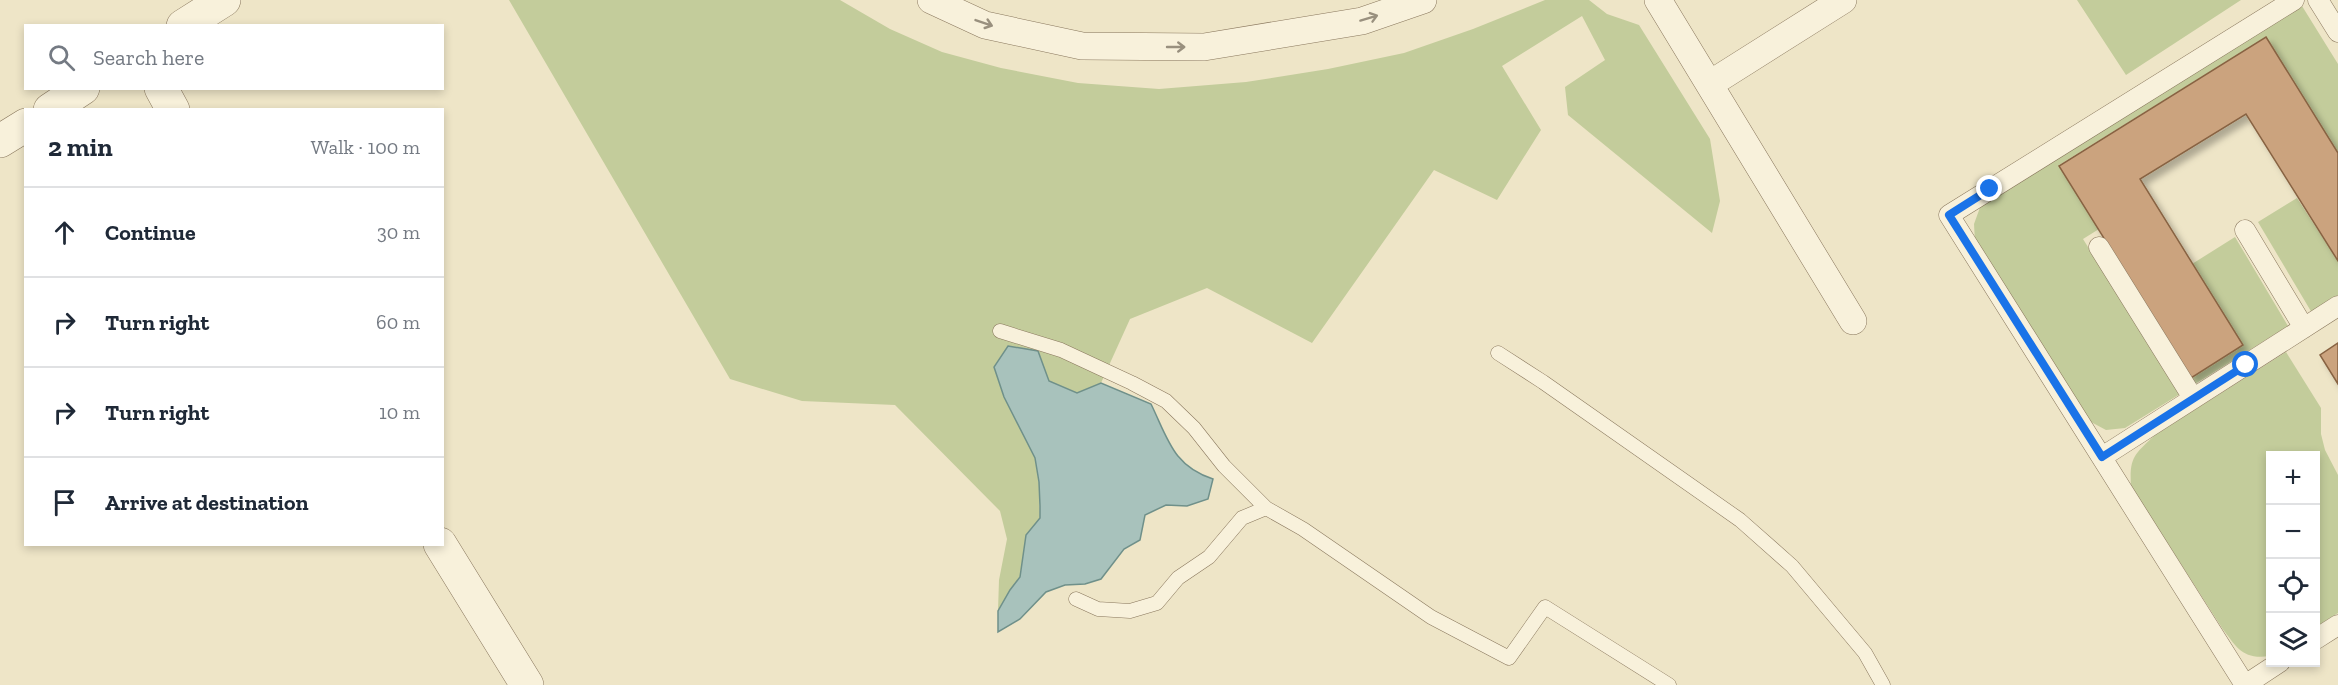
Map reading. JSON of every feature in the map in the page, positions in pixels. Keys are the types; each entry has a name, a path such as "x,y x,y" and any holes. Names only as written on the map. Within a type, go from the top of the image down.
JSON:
{"street":[{"path":"186,24 224,0"},
{"path":"931,0 985,25 1082,46 1149,47 1204,47 1362,21 1423,0"},
{"path":"1658,0 1852,321"},
{"path":"1710,84 1843,0"},
{"path":"2274,667 2245,685 1949,215 2294,0"},
{"path":"2318,0 2338,32"},
{"path":"53,108 80,90"},
{"path":"162,90 172,108"},
{"path":"0,141 24,126"},
{"path":"2245,230 2304,328"},
{"path":"2099,247 2193,398"},
{"path":"2102,457 2338,306"},
{"path":"441,546 527,685"},
{"path":"2320,636 2338,625"}],"lane":[{"path":"1000,331 1061,350 1132,382 1166,401 1194,428 1224,466 1266,508 1303,529 1431,617 1509,658 1545,607 1669,685"},
{"path":"1498,353 1543,381 1740,520 1792,566 1865,654 1883,685"},
{"path":"1076,599 1098,609 1130,611 1157,603 1178,578 1209,557 1242,518 1266,508"}],"green space":[{"path":"509,0 840,0 890,29 942,52 1001,68 1078,83 1159,89 1246,82 1328,69 1404,53 1473,29 1545,0 1589,0 1607,14 1639,25 1710,139 1720,201 1712,233 1568,115 1565,87 1605,60 1582,16 1502,66 1541,130 1497,200 1434,170 1312,343 1207,288 1130,319 1101,383 1077,393 1049,381 1024,432 1035,458 1039,482 1040,518 1026,535 1020,577 998,611 999,580 1007,539 1000,511 895,405 802,401 730,379"},
{"path":"2077,0 2241,0 2126,75"},
{"path":"2302,6 2338,64 2338,153 2266,37 2059,165 2099,229 2083,239 2180,394 2125,428 2106,430 2091,422 1975,242 1974,224 1982,202"},
{"path":"2297,198 2338,261 2338,295 2312,313 2258,222"},
{"path":"2235,237 2288,326 2195,384 2191,378 2192,264"},
{"path":"2286,352 2321,408 2321,434 2325,450 2338,475 2338,613 2320,624 2320,451 2266,451 2266,656 2261,657 2242,651 2222,628 2131,486 2132,462 2138,452 2155,435"}],"water":[{"path":"1008,346 1038,351 1049,381 1077,393 1101,383 1151,404 1173,450 1180,459 1189,467 1213,479 1208,499 1187,506 1166,505 1145,515 1140,540 1124,549 1101,579 1085,584 1065,585 1046,592 1020,619 998,632 998,611 1020,577 1026,535 1040,518 1039,482 1035,458 1004,397 994,367"}],"building":[{"path":"2266,37 2338,153 2338,261 2246,114 2140,179 2243,345 2191,378 2059,166"},
{"path":"2338,343 2338,384 2320,355"}],"route":[{"path":"1990,189 1949,215 2102,457 2246,365"}]}
